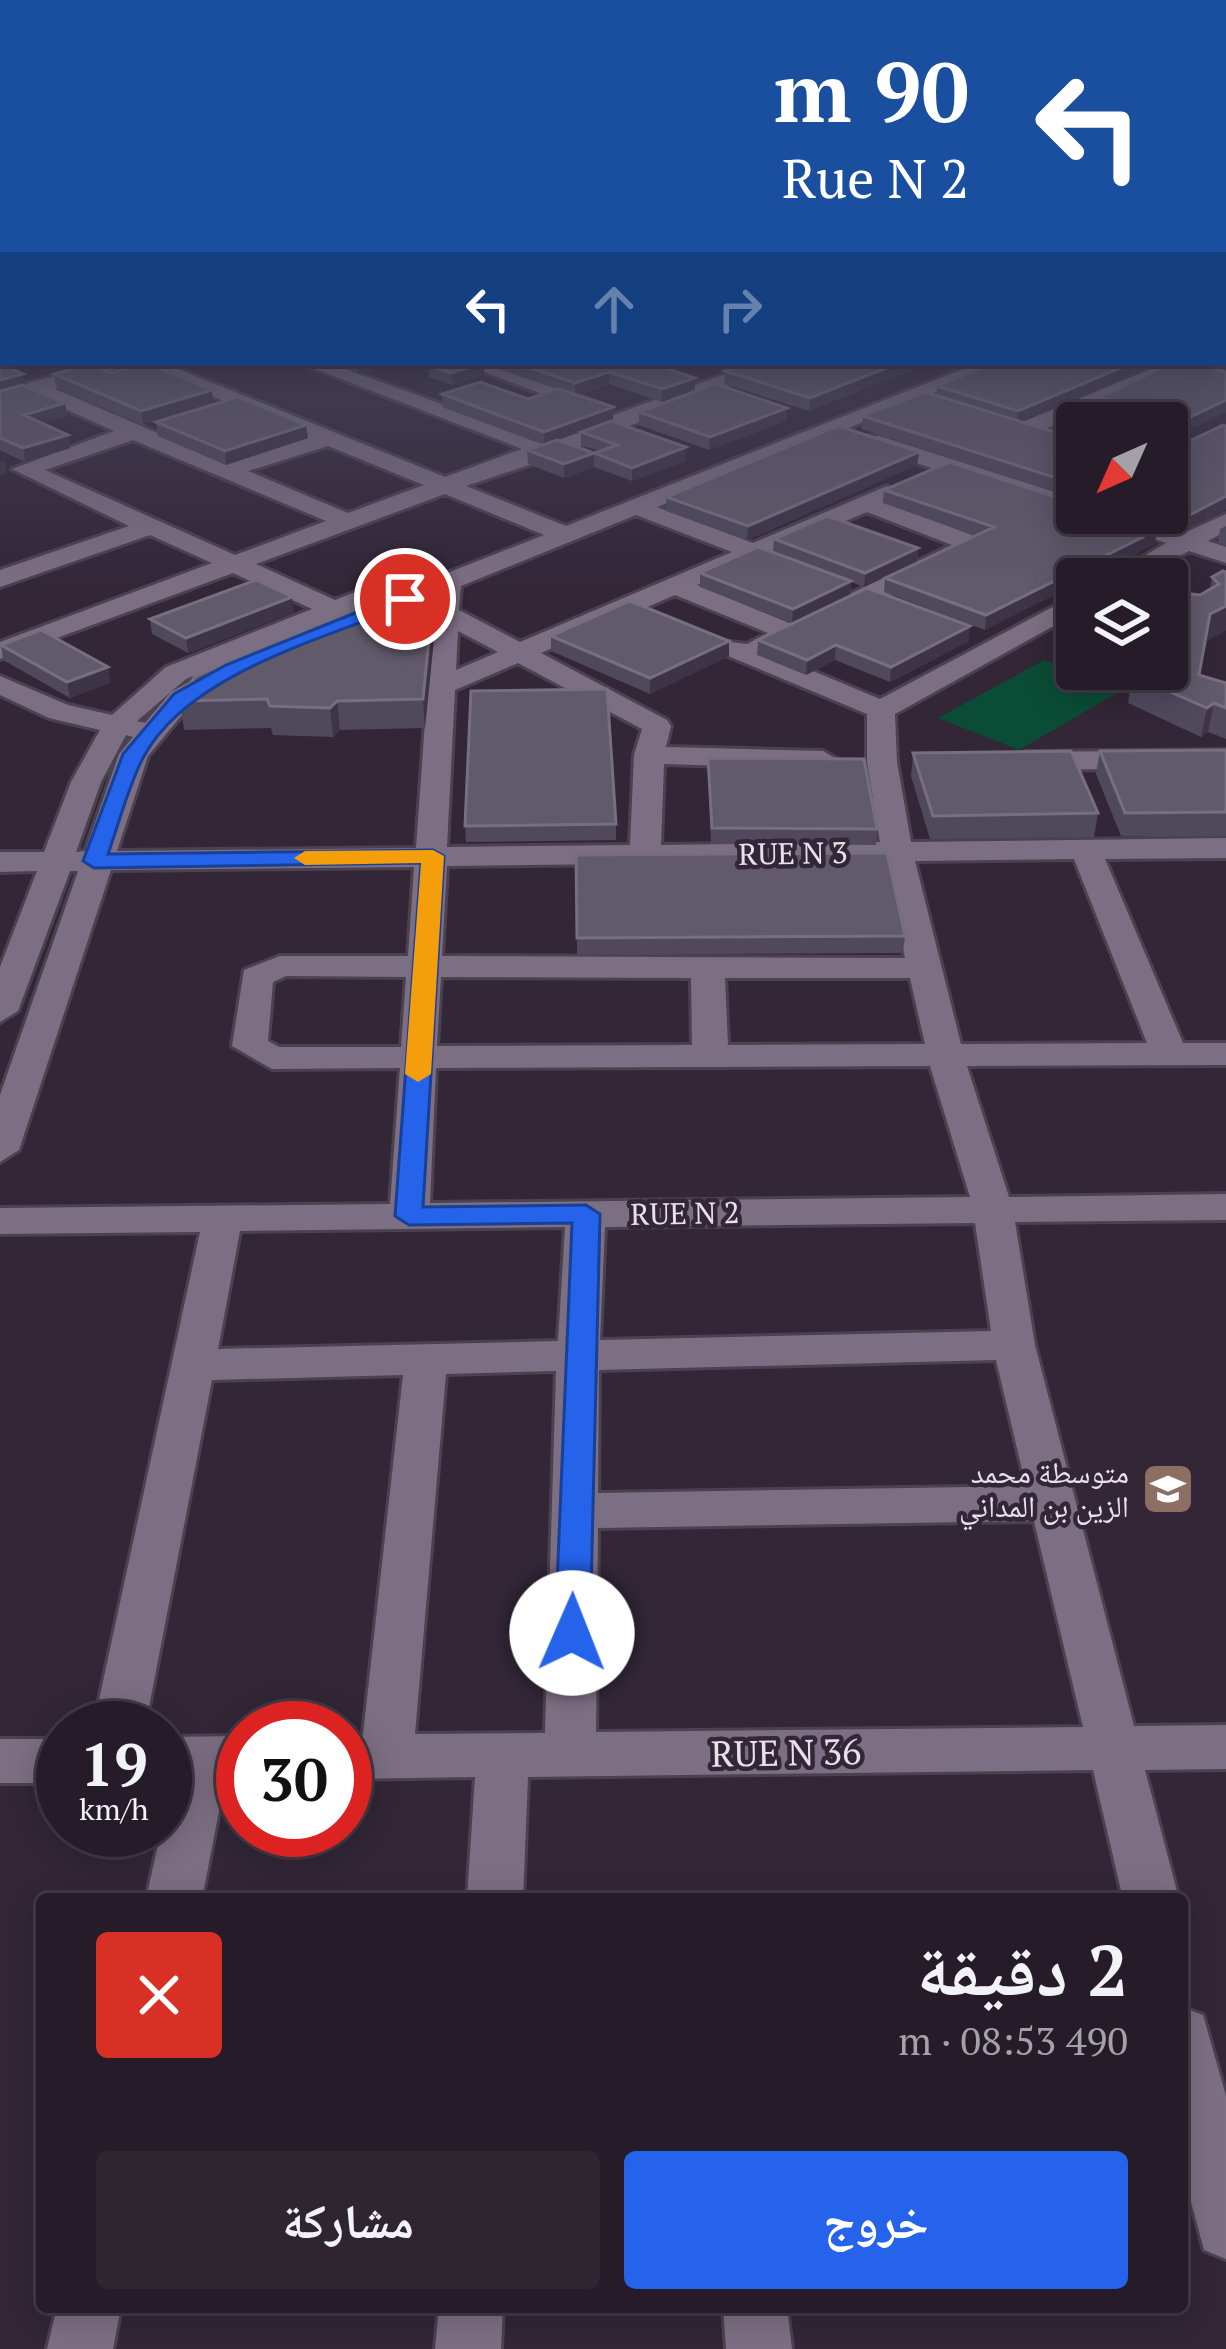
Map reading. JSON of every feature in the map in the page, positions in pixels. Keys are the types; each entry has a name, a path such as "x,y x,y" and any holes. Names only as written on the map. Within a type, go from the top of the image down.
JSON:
{"street":[{"path":"0,398 97,371"},
{"path":"164,371 554,530"},
{"path":"331,371 548,451"},
{"path":"492,371 632,419"},
{"path":"0,651 754,371"},
{"path":"0,1150 123,778 150,731 181,698 206,682 448,581 554,530 942,371"},
{"path":"0,1011 90,766 114,727 151,688 176,673 334,609 633,506 811,422 916,394 976,371"},
{"path":"1090,402 1165,371"},
{"path":"1193,371 1209,377"},
{"path":"670,376 753,403"},
{"path":"36,388 349,522"},
{"path":"916,394 1056,439"},
{"path":"1026,429 1056,416"},
{"path":"811,422 1056,497"},
{"path":"24,469 134,432"},
{"path":"229,470 332,437"},
{"path":"0,458 334,609"},
{"path":"444,686 948,465"},
{"path":"747,654 973,542 866,502"},
{"path":"633,506 793,566"},
{"path":"1157,558 1226,521"},
{"path":"824,522 935,562"},
{"path":"7,570 149,527"},
{"path":"1161,534 1226,556"},
{"path":"409,1216 448,581"},
{"path":"830,581 912,611"},
{"path":"676,586 790,633"},
{"path":"632,606 670,622"},
{"path":"881,710 1056,613"},
{"path":"447,614 652,720 658,729 649,755 645,855"},
{"path":"956,627 1000,644"},
{"path":"708,638 881,710"},
{"path":"1,684 58,712 150,731"},
{"path":"881,710 892,762 897,851 946,1052 993,1210 1014,1346 1149,1893"},
{"path":"649,755 892,762"},
{"path":"989,761 1079,771 1226,759"},
{"path":"1096,841 1168,1054"},
{"name":"RUE N 3","path":"0,862 897,851 1096,841 1226,848"},
{"path":"927,968 280,966 256,977 250,1046 272,1058 1226,1054"},
{"path":"708,969 710,1054"},
{"name":"RUE N 2","path":"0,1221 1226,1207"},
{"path":"570,1755 578,1357 586,1214"},
{"path":"124,1701 223,1218"},
{"path":"192,1365 1014,1346"},
{"path":"372,1717 426,1360"},
{"path":"575,1511 1054,1503"},
{"name":"RUE N 36","path":"372,1757 1226,1747"},
{"path":"495,1893 503,1755"},
{"path":"175,1893 204,1759"},
{"path":"0,1761 36,1760"},
{"path":"1188,2077 1226,2228"},
{"path":"80,2349 88,2313"},
{"path":"468,2349 471,2313"},
{"path":"756,2313 759,2349"}],"green space":[{"path":"1044,660 1056,664 1056,690 1122,690 1019,750 938,718"}],"building":[{"path":"0,371 23,374 0,380"},
{"path":"164,371 212,390 141,411 54,374"},
{"path":"538,371 673,371 695,378 662,389 609,372 575,383"},
{"path":"726,371 880,371 810,398"},
{"path":"975,371 1114,371 1018,411 937,386"},
{"path":"1157,371 1226,372 1226,400 1188,418 1188,402 1117,402 1100,397"},
{"path":"480,382 528,399 559,389 613,407 544,432 442,394"},
{"path":"716,384 787,408 710,437 639,412"},
{"path":"22,385 65,403 24,415 68,435 23,448 0,438 0,391"},
{"path":"925,392 1056,433 1056,478 863,416"},
{"path":"238,397 306,425 225,451 156,422"},
{"path":"611,421 686,447 632,468 594,453 617,445 581,432"},
{"path":"838,426 919,452 748,526 666,497"},
{"path":"1226,426 1226,496 1188,516 1188,442"},
{"path":"557,440 594,453 564,464 527,450"},
{"path":"949,462 1056,497 1056,534 1149,534 1101,558 1056,558 1056,580 986,615 885,578 994,527 884,490"},
{"path":"827,516 918,548 865,573 774,539"},
{"path":"758,547 851,581 793,609 700,573"},
{"path":"1226,572 1226,606 1210,614 1199,675 1226,683 1226,708 1214,703 1207,708 1166,690 1188,690 1188,594 1200,595 1219,584 1212,577"},
{"path":"256,580 292,597 186,638 150,619"},
{"path":"406,588 434,590 423,699 337,701 330,708 270,706 267,699 180,701 195,676"},
{"path":"867,588 970,626 891,667 836,645 807,660 758,640"},
{"path":"630,601 729,641 650,678 551,636"},
{"path":"41,630 108,667 67,682 1,645"},
{"path":"607,689 616,824 465,826 471,691"},
{"path":"1226,750 1226,812 1125,813 1100,751"},
{"path":"1071,751 1098,813 933,816 913,753"},
{"path":"708,758 864,759 877,829 712,828"},
{"path":"887,853 905,936 577,938 576,855"}],"slow traffic":[{"path":"305,858 433,856 418,1074"}],"place":[{"name":"متوسطة محمد الزين بن المداني","path":"1168,1489"}],"route":[{"path":"405,599 233,669 181,698 134,754 94,861 433,856 409,1216 586,1214 572,1633"}]}
